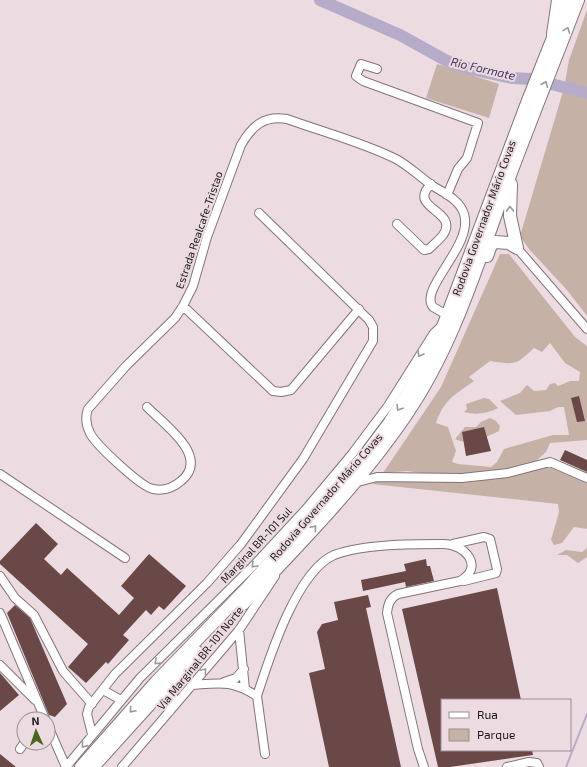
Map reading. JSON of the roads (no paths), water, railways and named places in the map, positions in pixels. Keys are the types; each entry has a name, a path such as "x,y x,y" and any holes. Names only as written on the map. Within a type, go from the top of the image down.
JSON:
{"highway":[{"name":"Rodovia Governador Mário Covas","path":"550,59 551,42 568,0"},
{"name":"Rodovia Governador Mário Covas","path":"81,767 157,680 248,586 366,454 390,422 433,350 550,59 578,0"},
{"name":"Rodovia Governador Mário Covas","path":"93,767 190,658 288,557 353,483 406,415 441,353 461,309 513,168 531,106"},
{"path":"513,168 510,213 517,248"},
{"path":"441,353 468,304 491,245 495,242 501,241 509,243 517,248"}],"main road":[{"path":"551,42 557,0"}],"street":[{"path":"377,69 361,64 356,76 362,81 478,123 467,158 458,168 447,195"},
{"name":"Estrada Realcafe-Tristao","path":"147,407 180,440 191,457 190,471 180,483 169,489 153,490 141,484 96,442 90,433 86,414 88,409 126,366 175,318 183,306 193,286 207,237 241,145 247,134 262,121 271,118 287,119 396,159 447,195 461,208 465,220 463,234 447,266 433,285 430,294 430,304 446,320"},
{"path":"397,224 424,250 429,249 442,236 446,227 444,218 426,202 423,197 424,191 431,184"},
{"path":"92,734 87,710 115,674 207,583 241,544 303,459 373,341 373,327 359,309 259,213"},
{"path":"517,248 587,329"},
{"path":"183,306 272,390 281,392 291,390 359,309"},
{"name":"Marginal BR-101 Sul","path":"66,767 140,678 255,564 306,509 352,454 388,406 438,327 446,320"},
{"path":"353,483 377,477 462,478 508,473 550,462 587,478"},
{"path":"0,474 125,558"},
{"path":"265,754 257,696 276,637 282,624 307,580 320,565 334,556 367,548 452,544 484,537 490,538 497,569 496,573 398,594 390,601 388,606 387,612 418,749 424,767"},
{"path":"452,544 466,551 471,563 469,574 460,581"},
{"name":"Via Marginal BR-101 Norte","path":"122,767 239,630 288,557"},
{"path":"0,576 15,598 34,615 63,671 92,704"},
{"path":"0,613 40,711"},
{"path":"239,630 245,689"},
{"path":"0,665 38,704"},
{"path":"192,686 224,682 236,678 244,669"},
{"path":"140,678 156,680"},
{"path":"224,682 245,689 257,696"},
{"path":"166,688 173,697 170,712"},
{"path":"103,690 121,700"},
{"path":"56,744 66,767"},
{"path":"507,767 533,761 537,763 539,767"}],"waterway":[{"name":"Rio Formate","path":"320,0 400,35 447,61 470,69 512,78 531,79 587,93"},
{"path":"566,767 587,714"}]}
